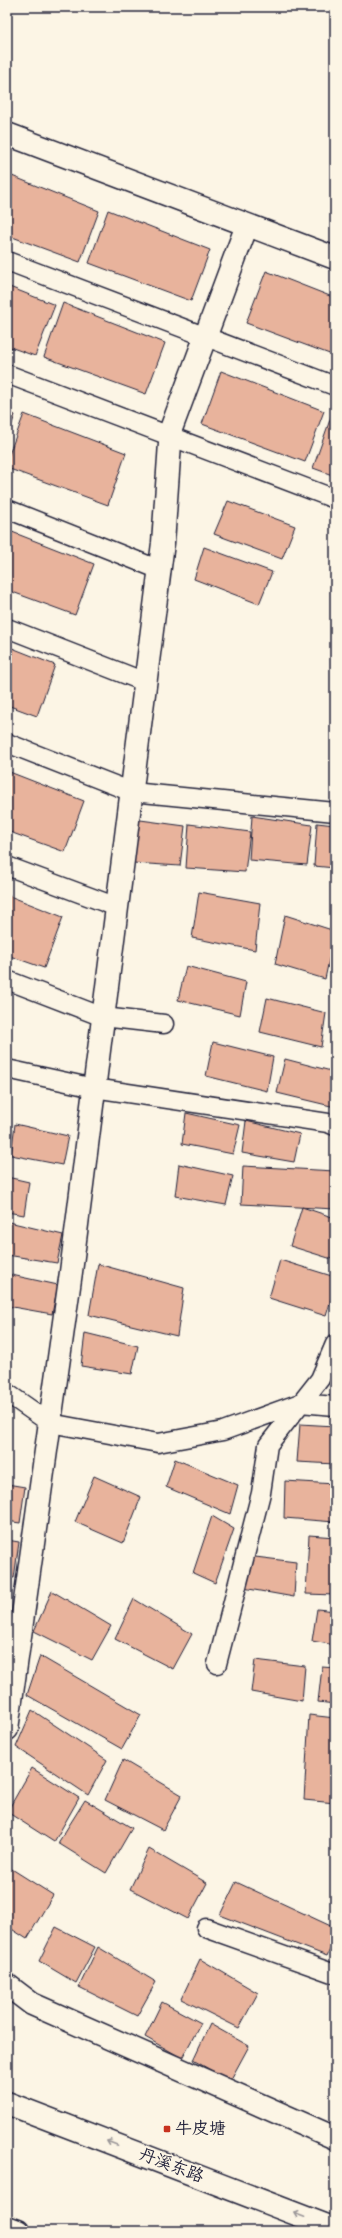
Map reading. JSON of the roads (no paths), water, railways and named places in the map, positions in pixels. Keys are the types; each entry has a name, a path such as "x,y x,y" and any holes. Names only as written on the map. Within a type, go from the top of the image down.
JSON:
{"street":[{"path":"7,134 335,258"},
{"path":"7,1729 50,1424 132,792 160,570 171,429 247,225"},
{"path":"7,1985 32,2004 335,2138"},
{"name":"丹溪东路","path":"7,2103 335,2229"},
{"path":"7,2227 18,2231"}],"lane":[{"path":"7,261 335,386"},
{"path":"7,374 335,499"},
{"path":"7,509 160,570"},
{"path":"7,628 145,682"},
{"path":"7,743 132,792 335,812"},
{"path":"7,866 117,907"},
{"path":"7,980 103,1016 164,1024"},
{"path":"7,1069 94,1088 328,1123 335,1126"},
{"path":"217,1664 262,1493 268,1445 320,1379 335,1344"},
{"path":"7,1393 50,1424 158,1443 223,1431 300,1404 335,1406"},
{"path":"206,1928 335,1974"}],"place":[{"name":"牛皮塘","path":"167,2129"}]}
